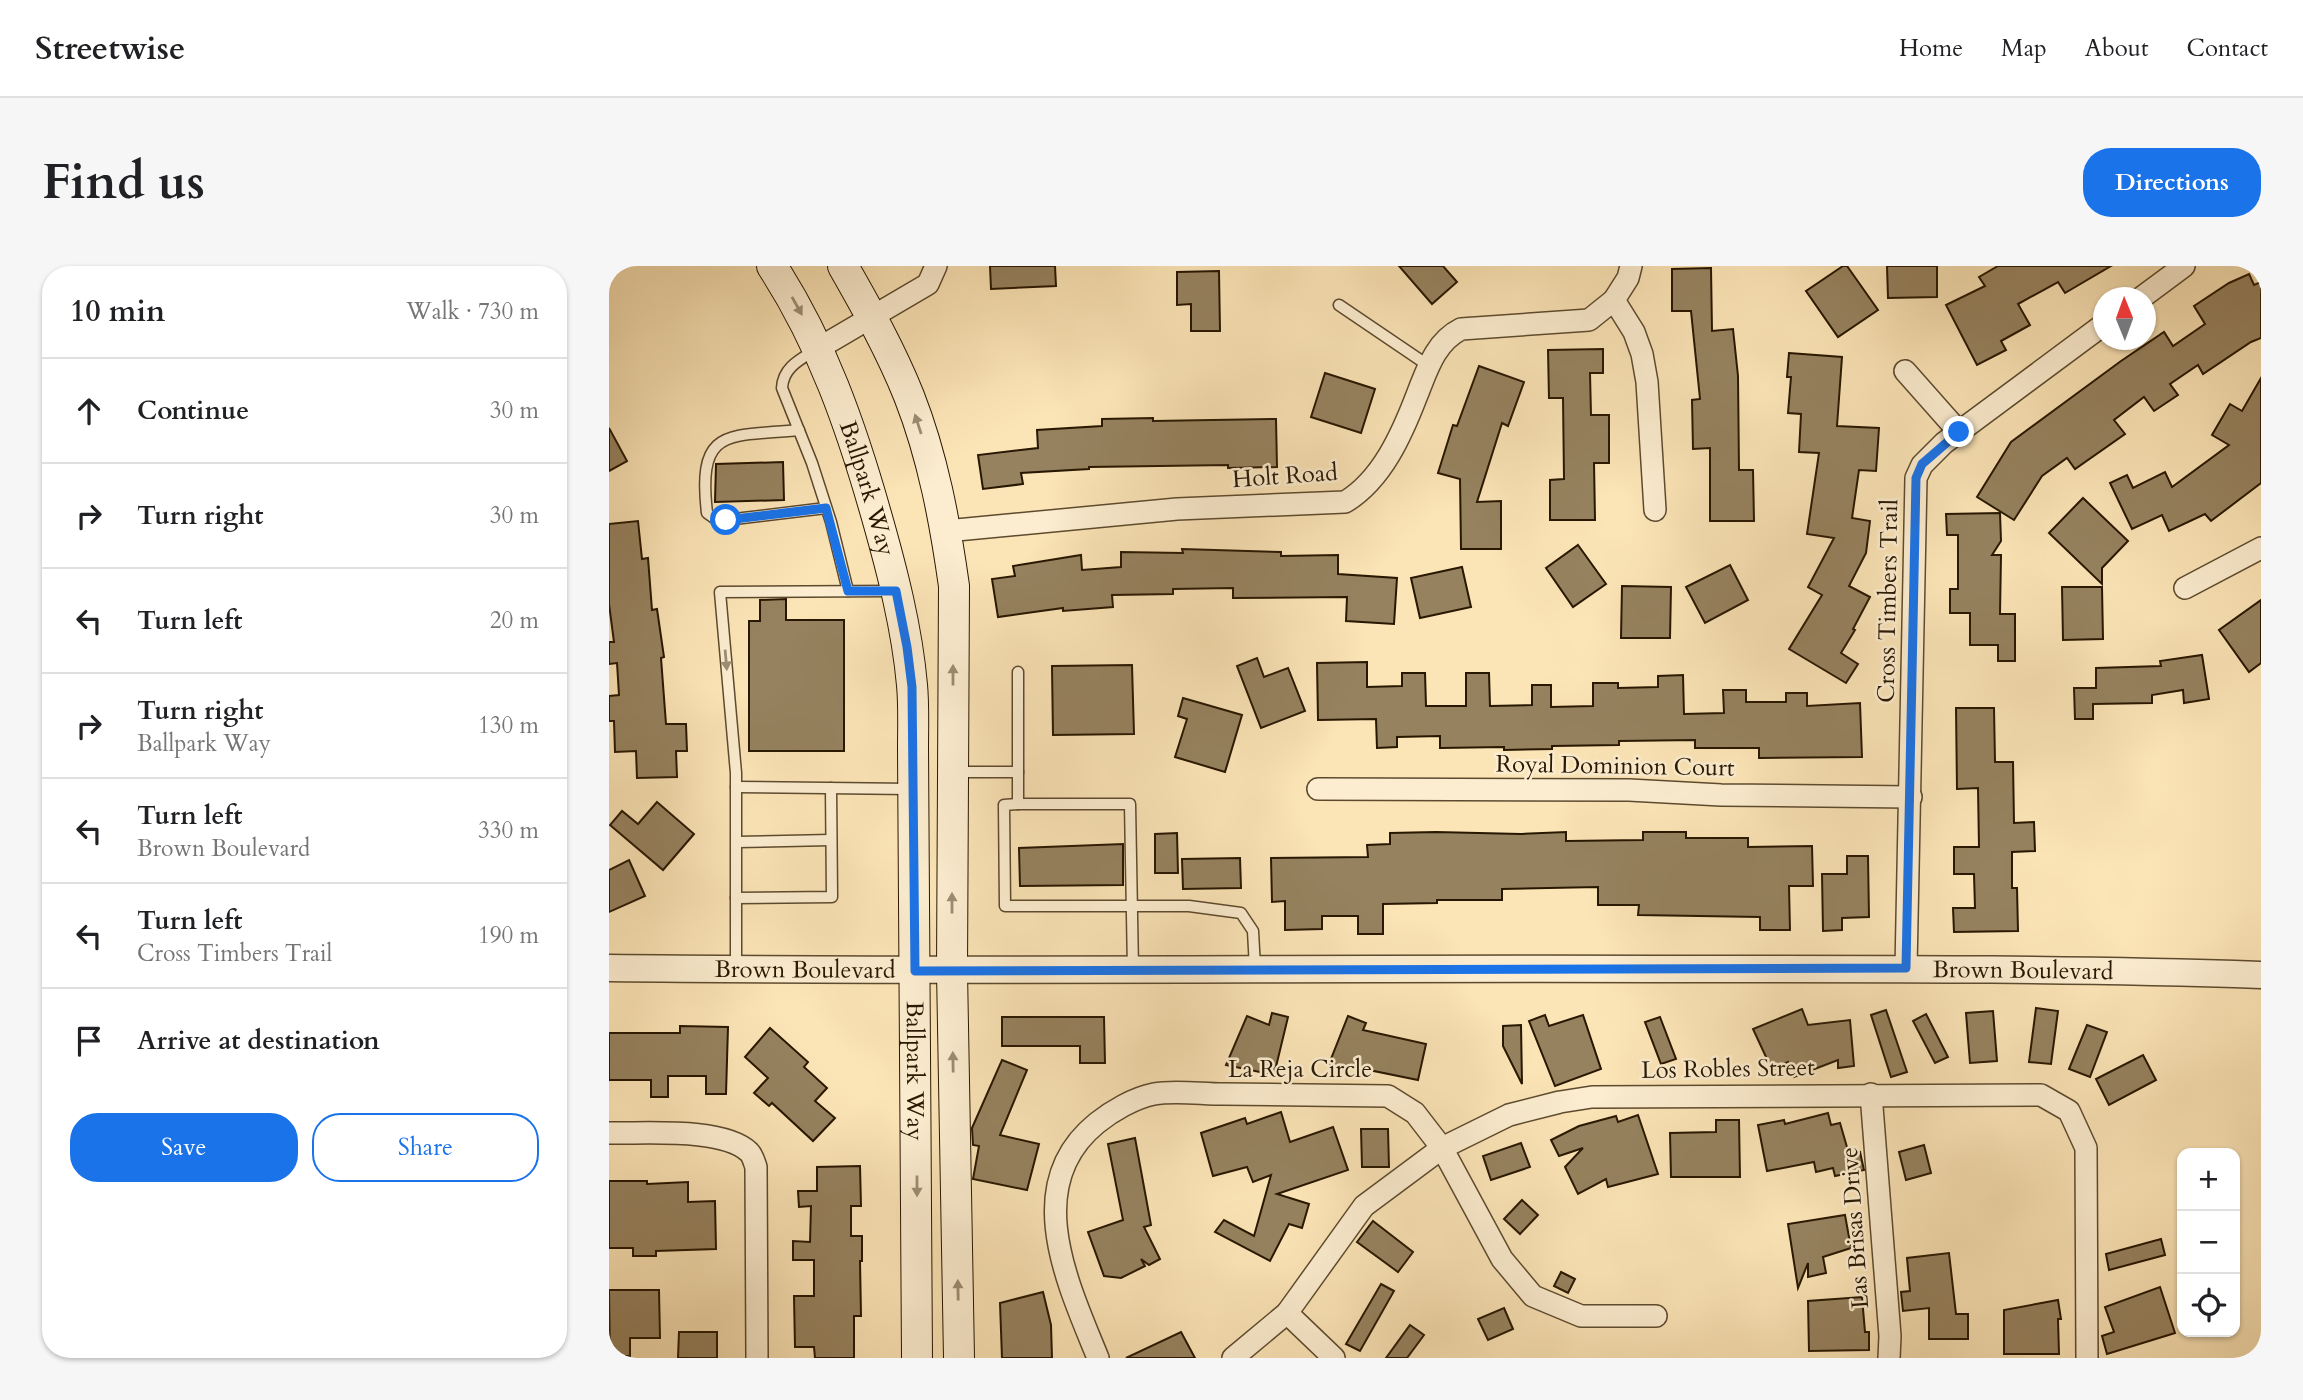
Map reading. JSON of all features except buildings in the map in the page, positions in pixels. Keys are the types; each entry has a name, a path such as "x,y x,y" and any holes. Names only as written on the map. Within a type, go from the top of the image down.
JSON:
{"main road":[{"name":"Ballpark Way","path":"772,266 795,301 819,348 860,457 888,556 907,647 912,687 914,789 917,1358"},
{"name":"Ballpark Way","path":"843,266 872,317 909,397 930,461 946,531 954,586 952,971 959,1358"}],"street":[{"path":"819,348 928,284 936,266"},
{"name":"Holt Road","path":"946,531 1177,509 1345,502 1373,479 1390,451 1429,366 1442,343 1452,334 1461,330 1589,320 1613,300 1628,278 1631,266"},
{"path":"2156,287 2184,266"},
{"path":"1613,300 1634,332 1642,354 1647,382 1655,510"},
{"name":"Cross Timbers Trail","path":"1906,968 1916,478 1922,464 1959,432 2093,332"},
{"path":"1905,371 1959,432"},
{"path":"2186,588 2261,548"},
{"name":"Royal Dominion Court","path":"1318,789 1629,790 1911,797"},
{"name":"Brown Boulevard","path":"609,968 952,971 1906,968 2118,970 2261,975"},
{"name":"La Reja Circle","path":"1098,1358 1067,1283 1054,1208 1063,1166 1081,1136 1112,1111 1153,1094 1388,1096 1415,1113 1442,1148 1502,1259 1533,1296 1581,1316 1656,1316"},
{"name":"Los Robles Street","path":"1233,1358 1287,1313 1364,1206 1442,1148 1509,1115 1591,1097 1871,1094 2041,1095 2069,1111 2086,1148 2087,1358"},
{"name":"Las Brisas Drive","path":"1871,1094 1890,1336 1889,1358"},
{"path":"609,1133 718,1137 747,1150 751,1156 756,1167 757,1358"},
{"path":"1287,1313 1333,1358"}],"lane":[{"path":"1339,304 1429,366"},
{"path":"819,348 788,369 783,379 785,395 826,508 848,591"},
{"path":"799,430 730,438 716,445 709,453 706,466 707,513 714,518 726,520 826,508"},
{"path":"736,969 736,773 720,592 896,591"},
{"path":"1017,804 1018,672"},
{"path":"953,772 1017,772"},
{"path":"736,787 914,789"},
{"path":"736,898 832,897 831,788"},
{"path":"1133,970 1132,905 1130,804 1004,805 1005,906 1132,905 1189,906 1241,913 1253,931 1256,970"},
{"path":"737,842 831,840"}],"route":[{"path":"726,520 826,508 848,591 896,591 912,687 915,971 1906,968 1916,478 1922,464 1959,432"}]}
